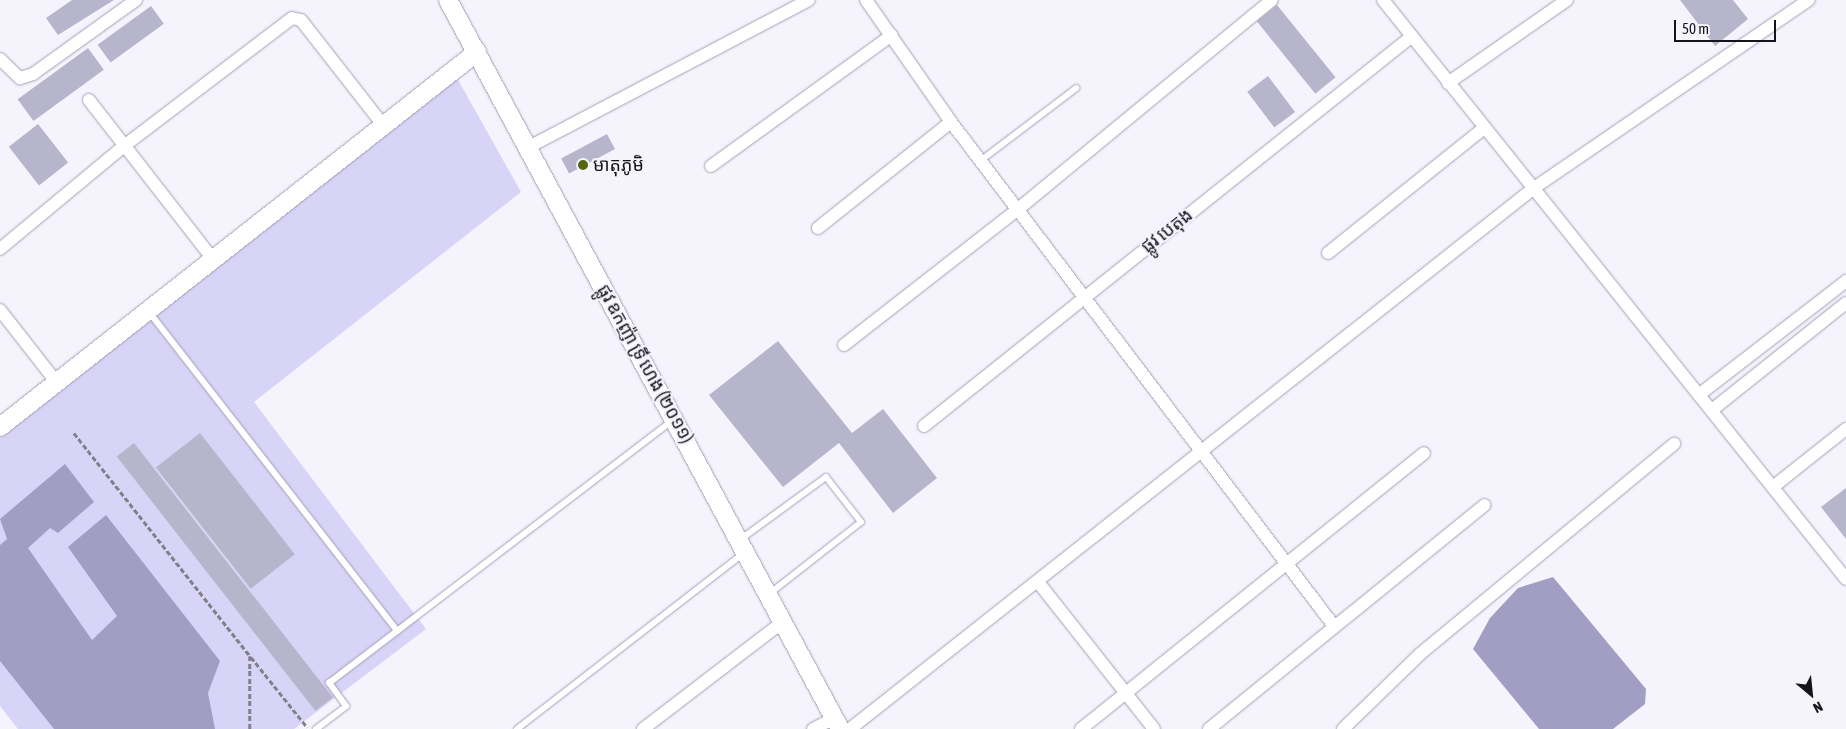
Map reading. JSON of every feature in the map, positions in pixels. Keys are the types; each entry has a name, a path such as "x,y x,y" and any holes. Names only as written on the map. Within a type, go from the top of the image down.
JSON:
{"main road":[{"name":"ផ្លូវ ឧកញ៉ា ទ្រី ហេង (២០១១)","path":"448,0 744,545 838,724"},
{"path":"0,427 477,52"}],"street":[{"path":"0,59 20,78 33,74 136,0"},
{"path":"528,148 810,0"},
{"path":"866,0 980,161 1334,626"},
{"path":"844,345 1017,210 1272,0"},
{"path":"1383,0 1484,128 1700,394 1846,580"},
{"path":"1448,83 1567,0"},
{"path":"850,729 1203,453 1534,188 1809,0"},
{"path":"0,249 124,146 292,18 301,20 383,126"},
{"path":"712,166 892,35"},
{"name":"ផ្លូវ បេតុង","path":"924,426 1411,37"},
{"path":"89,100 213,259"},
{"path":"818,228 951,122"},
{"path":"1328,253 1484,128"},
{"path":"1700,394 1846,281"},
{"path":"1712,410 1846,303"},
{"path":"0,310 57,383"},
{"path":"1773,487 1846,429"},
{"path":"1343,729 1420,654 1674,444"},
{"path":"1081,729 1424,453"},
{"path":"1209,729 1485,505"},
{"path":"1038,582 1154,729"},
{"path":"643,729 784,621"},
{"path":"813,729 838,724"}],"lane":[{"path":"980,161 1076,88"},
{"path":"148,311 397,631"},
{"path":"316,729 346,706 329,683 675,420"},
{"path":"516,729 744,545 763,523 826,477 861,522 769,594"}],"path":[{"path":"74,434 308,729"},
{"path":"250,656 250,729"}],"shaded area":[{"path":"457,78 521,192 254,402 426,629 294,729 18,729 0,706 0,438"},
{"path":"65,464 94,502 58,533 50,528 28,548 92,640 117,616 68,547 106,515 220,661 208,693 215,729 54,729 0,661 0,545 7,539 0,519"},
{"path":"1553,577 1646,689 1645,704 1613,729 1539,729 1473,649 1490,618 1518,588"}],"building":[{"path":"72,0 114,0 58,35 46,18"},
{"path":"1680,0 1733,0 1748,19 1715,46"},
{"path":"1277,5 1336,77 1315,94 1257,21"},
{"path":"151,6 164,24 111,63 98,45"},
{"path":"88,48 104,70 33,121 18,99"},
{"path":"1268,76 1295,112 1274,128 1247,92"},
{"path":"38,124 68,163 39,185 9,147"},
{"path":"607,134 615,149 569,173 561,158"},
{"path":"778,341 852,433 883,409 937,478 893,513 839,443 783,487 709,395"},
{"path":"200,433 295,554 251,589 156,467"},
{"path":"134,443 333,698 316,711 117,457"},
{"path":"1846,488 1846,539 1821,507"}],"place":[{"name":"មាតុភូមិ","path":"583,165"}]}
